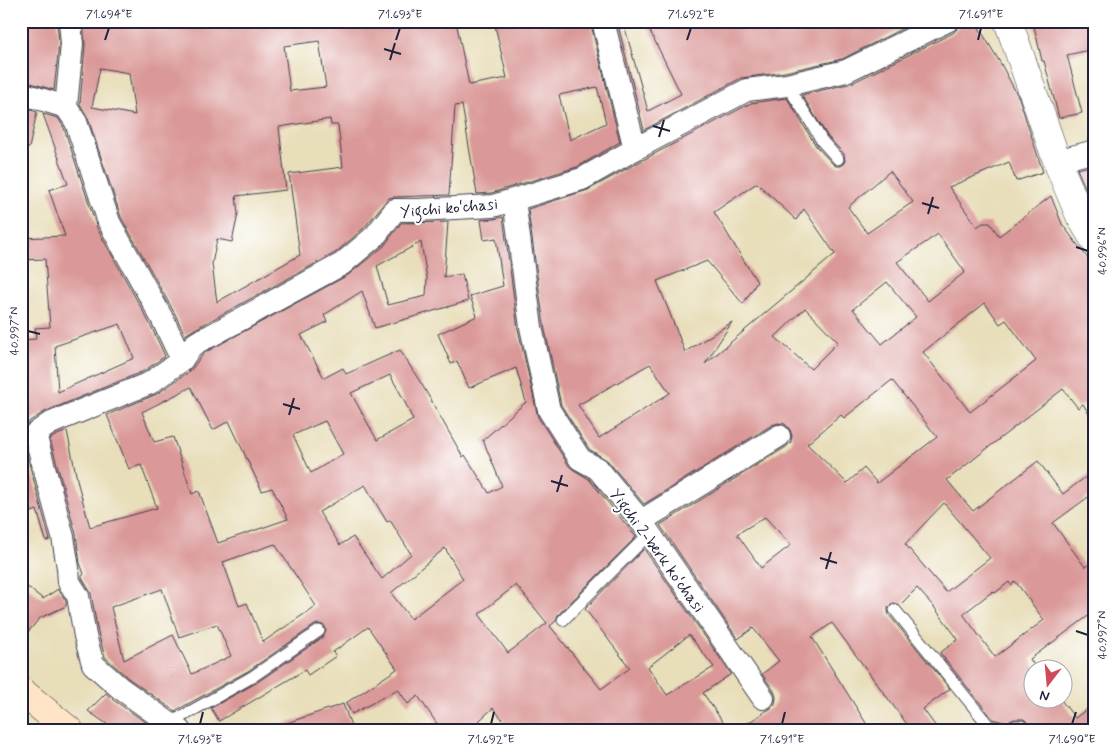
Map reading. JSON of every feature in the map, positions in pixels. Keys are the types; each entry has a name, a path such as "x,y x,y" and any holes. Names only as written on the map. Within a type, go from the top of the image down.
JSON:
{"main road":[{"path":"21,691 70,731"}],"street":[{"path":"66,107 72,44 70,21"},
{"path":"603,21 635,149"},
{"name":"Yigchi koʻchasi","path":"182,360 197,341 210,336 342,264 375,236 395,210 493,206 582,178 747,90 787,85 846,71 947,21"},
{"path":"1011,22 1057,160 1080,216 1095,241"},
{"path":"21,93 66,107 76,122 109,222 162,318 182,360 150,383 28,431 64,537 69,582 78,596 85,636 93,664 120,688 175,727"},
{"path":"1057,160 1095,151"},
{"name":"Yigchi 2-berk koʻchasi","path":"514,200 531,327 549,410 580,459 598,469 645,528 763,698"},
{"path":"645,528 779,436"}],"lane":[{"path":"787,85 822,141 838,159"},
{"path":"563,620 645,528"},
{"path":"895,610 989,726 1008,730 1014,726 1021,726 1025,731"},
{"path":"175,727 252,677 319,630"}],"building":[{"path":"21,21 57,21 59,44 54,90 21,80"},
{"path":"83,21 456,21 469,85 507,78 494,21 590,21 620,142 577,167 491,193 477,194 462,105 455,106 449,195 389,198 365,227 335,253 185,335 121,217 88,118 80,104 85,45","holes":["319,41 326,87 290,91 284,46","100,68 129,73 135,115 92,107","597,87 606,123 570,140 559,95","330,119 331,125 338,125 343,167 289,174 300,255 217,302 212,264 217,239 232,242 238,214 236,196 286,190 279,127"]},
{"path":"617,21 623,21 648,111 681,94 645,21 917,21 842,59 785,72 741,78 644,130"},
{"path":"960,21 975,21 1019,98 1043,172 1016,181 1009,162 949,187 977,227 983,223 990,223 999,236 1051,196 1062,224 1095,268 1095,424 1083,404 1078,408 1063,389 947,480 973,511 1038,461 1063,494 1095,470 1095,492 1053,523 1085,567 1095,560 1095,611 1031,660 1024,660 1024,710 1069,710 1075,718 1095,703 1095,731 1032,731 1031,726 1024,719 1014,719 1006,723 993,719 940,653 958,639 917,588 900,605 891,604 888,607 888,611 889,615 950,689 923,709 939,731 912,731 832,623 812,637 871,731 736,731 775,704 776,697 774,691 762,674 779,661 753,628 738,639 660,525 786,447 791,442 790,430 785,424 778,423 772,425 644,504 608,461 589,449 561,405 544,325 528,209 588,190 751,103 787,98 816,146 833,164 840,166 845,161 844,154 828,137 802,95 852,83 953,33 958,28","holes":["890,171 913,202 867,233 848,207","757,183 796,220 804,209 835,254 705,364 732,322 685,352 657,281 707,261 743,304 757,282 714,212","938,234 965,272 928,301 897,262","887,282 916,317 882,344 853,309","985,303 1000,324 1006,320 1036,361 970,412 923,352","805,308 838,342 811,369 775,337","650,364 670,393 599,438 578,405","892,380 937,437 877,483 864,468 847,483 807,444 841,415 844,418","944,503 990,558 946,592 905,544","765,517 791,545 761,568 737,534","1015,581 1044,620 995,657 963,614 993,591 995,593 1009,582 1011,585"]},
{"path":"1053,21 1088,21 1094,49 1067,55 1082,113 1059,118 1034,26"},
{"path":"21,107 37,112 29,148 21,148"},
{"path":"43,114 58,118 64,128 97,228 150,324 165,356 144,371 44,412 27,423 23,429 22,437 50,540 46,541 37,510 32,512 21,477 21,340 36,339 35,328 50,327 45,259 21,260 21,238 65,236 49,190 68,184","holes":["120,324 134,358 58,392 55,346"]},
{"path":"1095,165 1095,210 1077,169"},
{"path":"503,217 518,329 538,417 569,466 589,479 636,537 558,615 556,621 550,626 601,689 630,668 585,609 644,549 731,674 703,693 729,731 512,731 493,708 468,731 442,731 418,696 408,704 398,689 352,714 346,703 397,669 368,627 333,652 336,656 308,675 305,670 219,721 211,708 256,683 323,637 326,631 325,626 315,625 248,671 175,711 128,678 105,657 98,633 91,593 82,578 84,574 80,563 76,534 50,439 67,431 78,484 90,527 157,508 141,465 129,469 107,415 157,394 190,371 204,353 348,275 384,246 401,223 448,222 444,277 462,274 468,301 375,328 362,291 324,315 327,322 301,335 324,378 343,368 346,374 400,350 463,457 465,455 489,493 502,486 483,440 526,402 516,368 469,388 457,361 451,364 438,334 477,316 470,296 503,286 496,238 484,240 481,220","holes":["421,242 427,278 426,296 388,305 377,266","390,375 413,420 377,440 351,393","191,387 213,430 229,421 262,491 272,488 288,519 218,543 199,491 192,494 173,437 154,442 142,412","325,421 343,454 311,473 293,435","365,485 387,522 390,520 411,554 382,579 353,537 340,545 319,512","275,544 316,606 263,642 247,603 239,606 223,562","445,548 463,579 411,619 391,593","516,585 547,623 508,653 479,614","162,589 179,637 217,624 231,656 192,674 173,635 124,660 111,607","689,635 714,667 667,695 648,667"]},
{"path":"21,582 43,599 58,589 66,601 66,606 40,618 21,640"},
{"path":"106,693 148,724 133,731 117,731 88,711"},
{"path":"343,704 353,731 272,731 272,728"}]}
